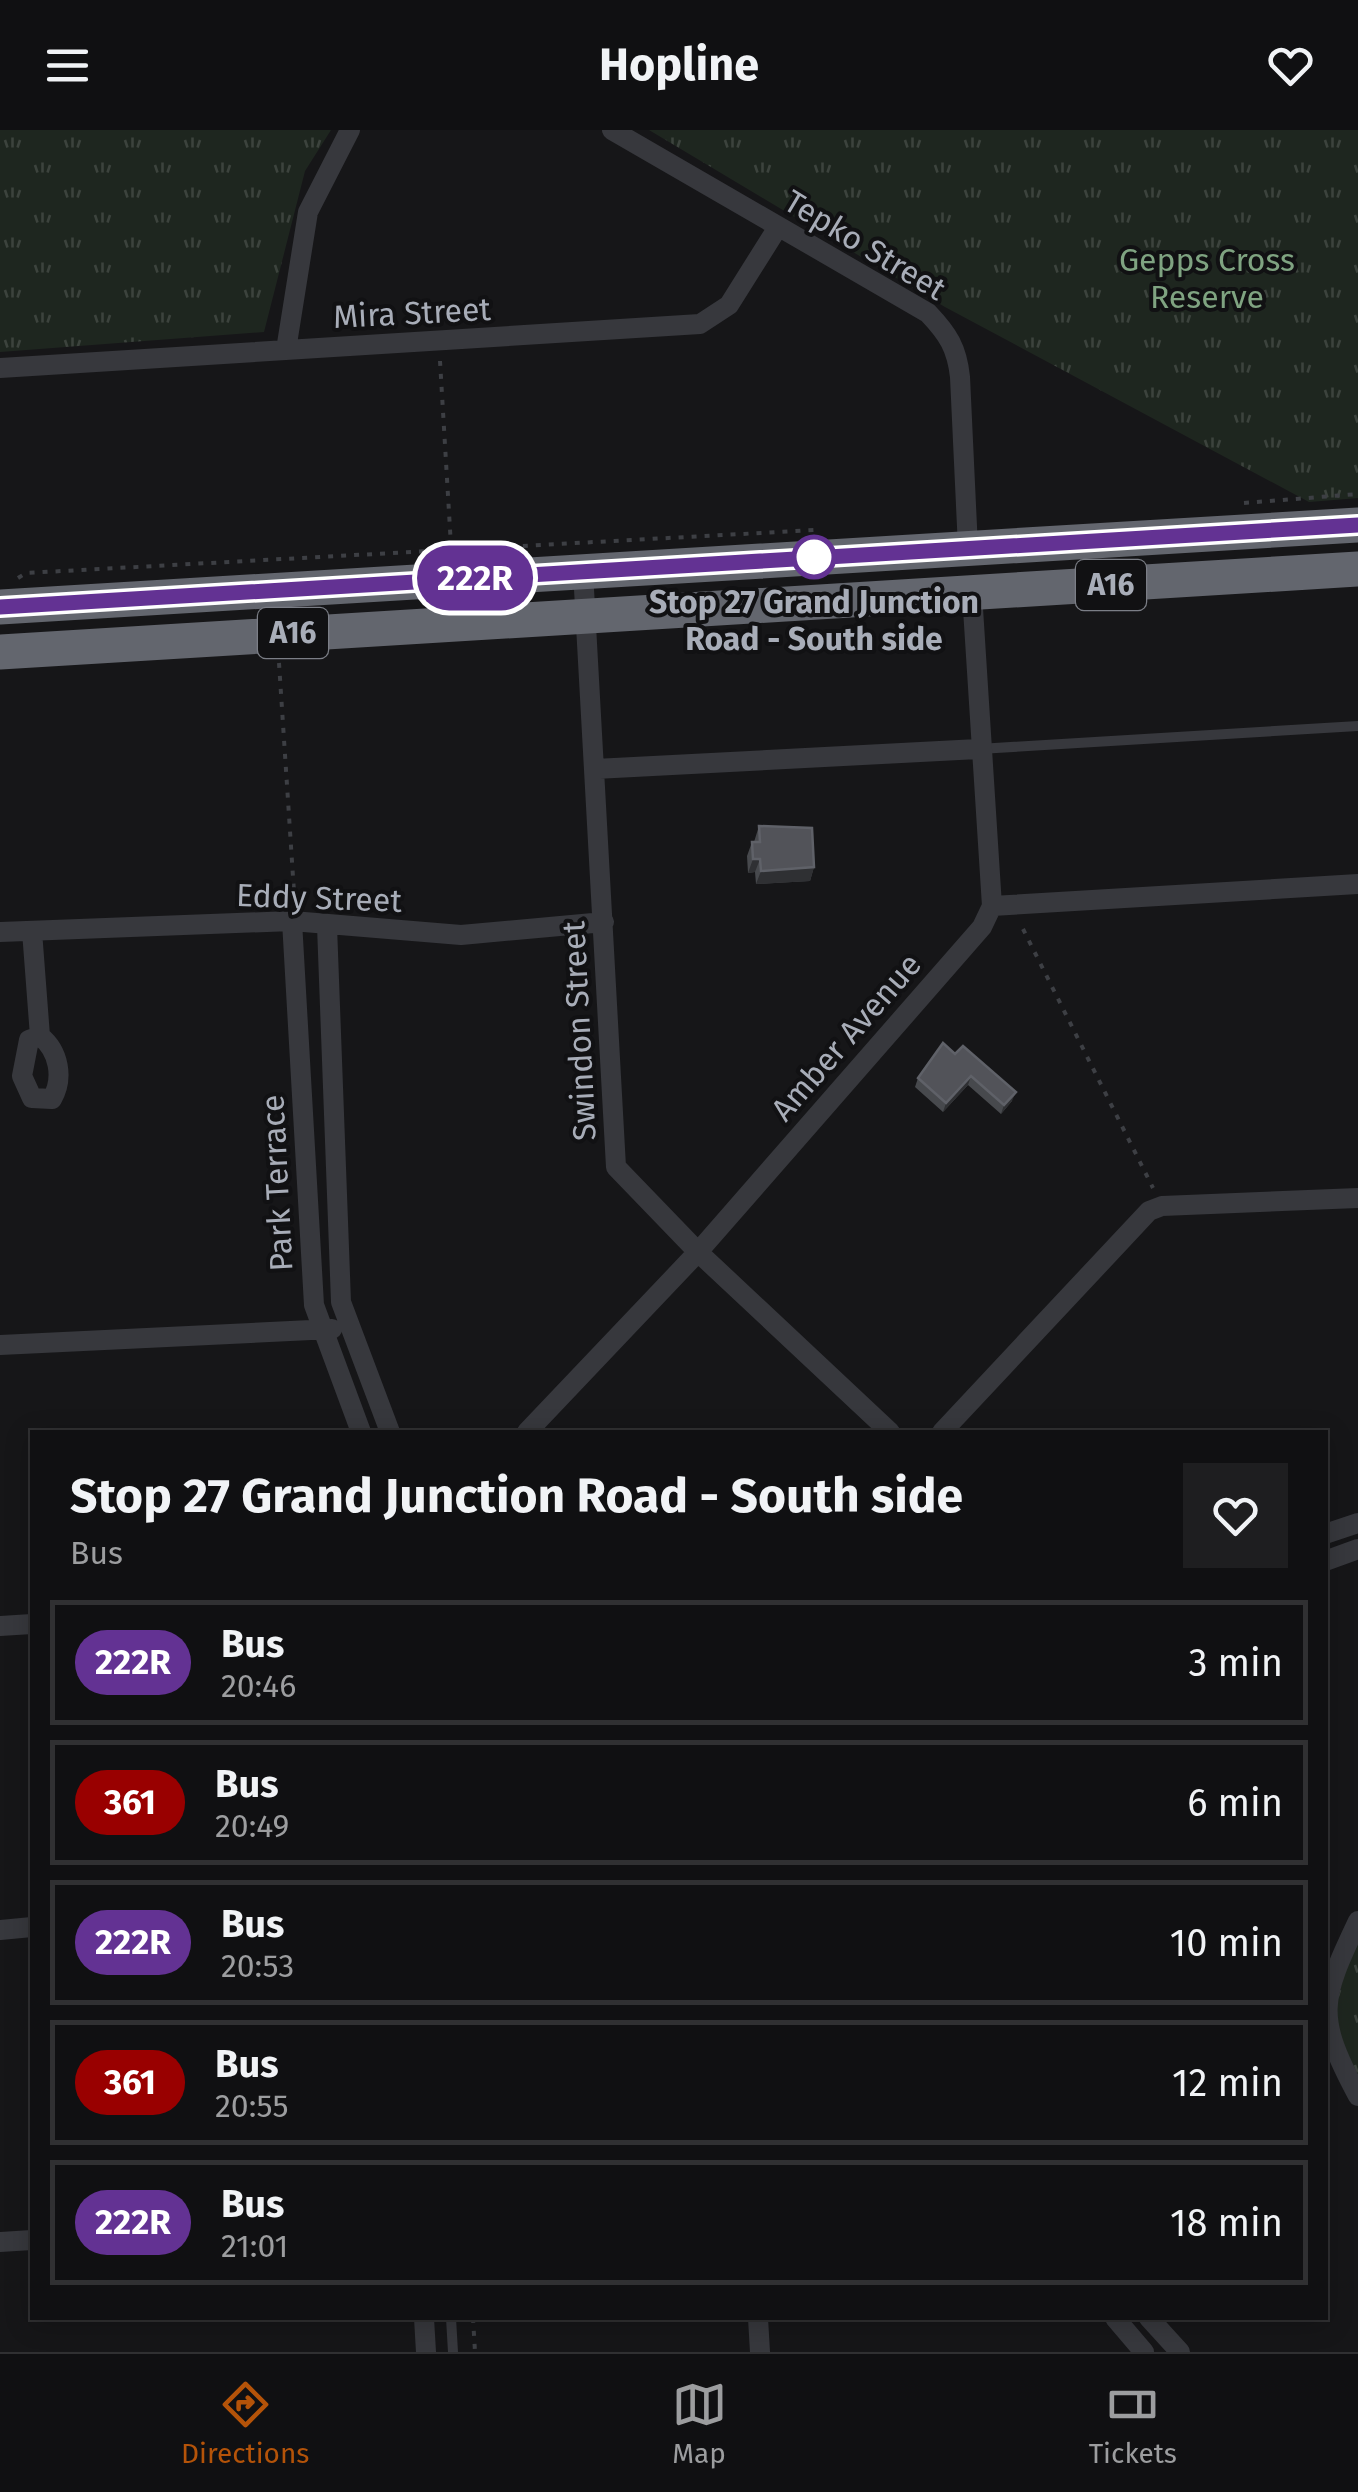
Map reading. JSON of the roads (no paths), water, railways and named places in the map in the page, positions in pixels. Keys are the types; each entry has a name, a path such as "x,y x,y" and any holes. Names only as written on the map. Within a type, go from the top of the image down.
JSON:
{"highway":[{"name":"A16","path":"4,596 452,564 583,572 1358,526"},
{"name":"A16","path":"0,652 1358,569"}],"street":[{"path":"286,350 308,212 350,130"},
{"name":"Tepko Street","path":"612,130 928,314 949,334 958,354 968,548"},
{"name":"Mira Street","path":"0,368 700,324 729,306 778,227"},
{"name":"Swindon Street","path":"583,572 616,1167 698,1252 888,1430"},
{"path":"972,593 978,749 992,906 1358,884"},
{"path":"595,770 978,749"},
{"name":"Amber Avenue","path":"529,1430 698,1252 982,928 992,906"},
{"name":"Eddy Street","path":"0,932 292,921 462,935 604,922"},
{"name":"Park Terrace","path":"292,921 314,1305 360,1430"},
{"name":"Park Terrace","path":"327,926 341,1302 389,1430"},
{"path":"32,931 40,1036"},
{"path":"944,1430 1150,1211 1162,1206 1358,1198"},
{"path":"0,1344 322,1331 349,1325"},
{"path":"1328,1533 1358,1523"},
{"path":"1328,1560 1358,1549"},
{"path":"0,1626 30,1624"},
{"path":"1328,1984 1358,1922"},
{"path":"0,1930 30,1927"},
{"path":"1328,2041 1358,2096"},
{"path":"0,2242 30,2240"},
{"path":"758,2320 760,2352"},
{"path":"1117,2320 1144,2352"},
{"path":"1151,2320 1180,2352"},
{"path":"424,2323 426,2352"}],"lane":[{"path":"978,749 1358,726"},
{"path":"424,2323 452,2323 453,2352"}],"place":[{"name":"Stop 27 Grand Junction Road - South side","path":"814,557"}],"park label":[{"name":"Gepps Cross Reserve","path":"1207,278"}]}
